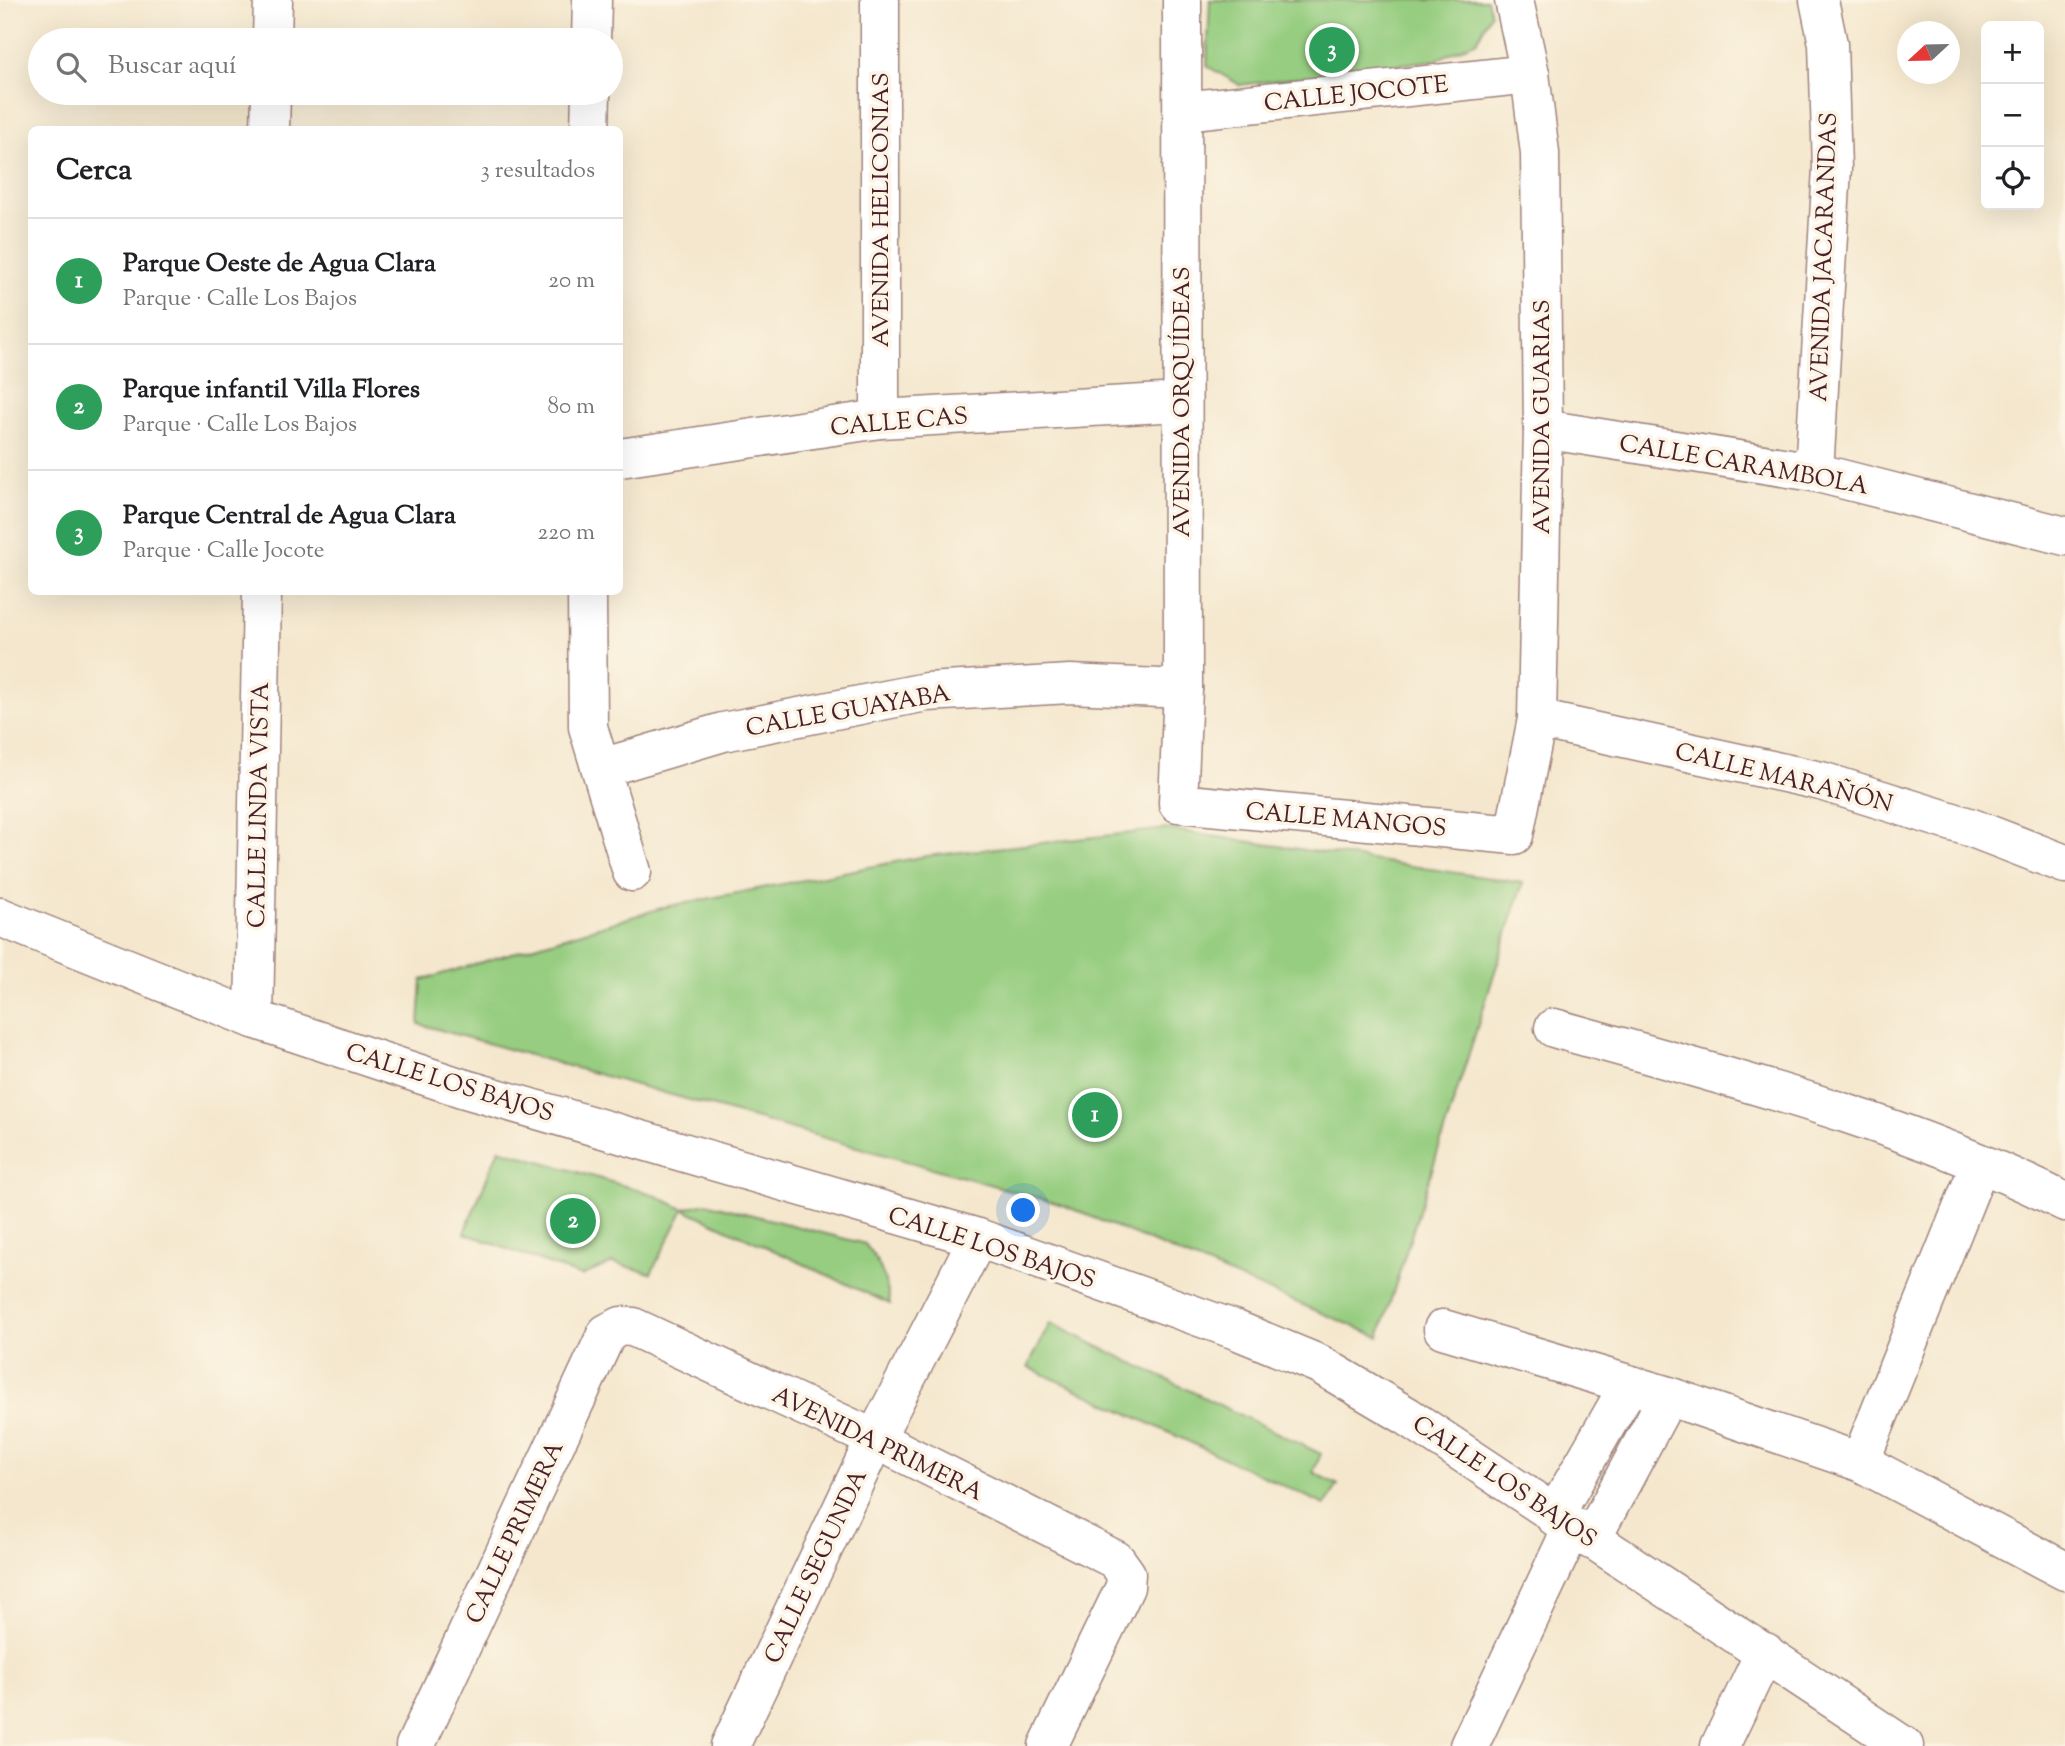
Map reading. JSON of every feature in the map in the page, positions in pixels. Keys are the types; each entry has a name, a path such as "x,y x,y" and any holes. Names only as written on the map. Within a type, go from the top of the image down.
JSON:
{"street":[{"path":"272,28 273,0"},
{"path":"591,28 592,0"},
{"name":"AVENIDA HELICONIAS","path":"880,0 880,419"},
{"name":"AVENIDA ORQUÍDEAS","path":"1178,803 1182,689 1182,0"},
{"name":"AVENIDA GUARIAS","path":"1514,0 1530,74 1540,153 1543,429 1537,719 1514,835"},
{"name":"AVENIDA JACARANDAS","path":"1814,472 1832,168 1828,44 1819,0"},
{"name":"CALLE JOCOTE","path":"1183,111 1530,74"},
{"path":"270,126 271,105"},
{"path":"590,126 591,105"},
{"name":"CALLE CAS","path":"623,458 880,419 1180,402"},
{"name":"CALLE CARAMBOLA","path":"1543,429 1814,472 2065,536"},
{"name":"CALLE LINDA VISTA","path":"254,1019 262,595"},
{"path":"587,595 588,727 632,872"},
{"name":"CALLE GUAYABA","path":"602,768 723,732 926,692 1070,684 1182,689"},
{"name":"CALLE MARAÑÓN","path":"1537,719 1821,781 1972,828 2065,864"},
{"name":"CALLE MANGOS","path":"1178,803 1514,835"},
{"name":"CALLE LOS BAJOS","path":"0,917 254,1019 462,1088 978,1238 1237,1330 1319,1364 1407,1416 1904,1746"},
{"path":"1554,1028 1835,1108 1980,1164 2065,1202"},
{"path":"1860,1462 1980,1164"},
{"name":"CALLE SEGUNDA","path":"730,1746 875,1439 978,1238"},
{"name":"AVENIDA PRIMERA","path":"621,1326 633,1327 875,1439 1116,1560 1126,1574 1125,1587 1048,1746"},
{"name":"CALLE PRIMERA","path":"415,1746 607,1333 621,1326"},
{"path":"1443,1329 1668,1396 1860,1462 2065,1572"},
{"path":"1469,1746 1572,1528 1629,1385"},
{"path":"1572,1528 1668,1396"},
{"path":"1720,1746 1765,1652"}],"green space":[{"path":"1210,0 1487,0 1491,13 1477,41 1436,60 1240,85 1207,66"},
{"path":"1166,829 1523,883 1379,1337 1063,1205 419,1024 422,980 665,907 926,856"},
{"path":"499,1149 652,1194 683,1209 706,1203 865,1244 882,1272 890,1304 684,1209 651,1273 613,1263 581,1276 464,1233"},
{"path":"1050,1323 1321,1454 1313,1472 1338,1485 1325,1505 1028,1367"}],"place":[{"name":"Parque Central de Agua Clara","path":"1332,50"},
{"name":"Parque Oeste de Agua Clara","path":"1095,1115"},
{"name":"Parque infantil Villa Flores","path":"573,1221"}]}
